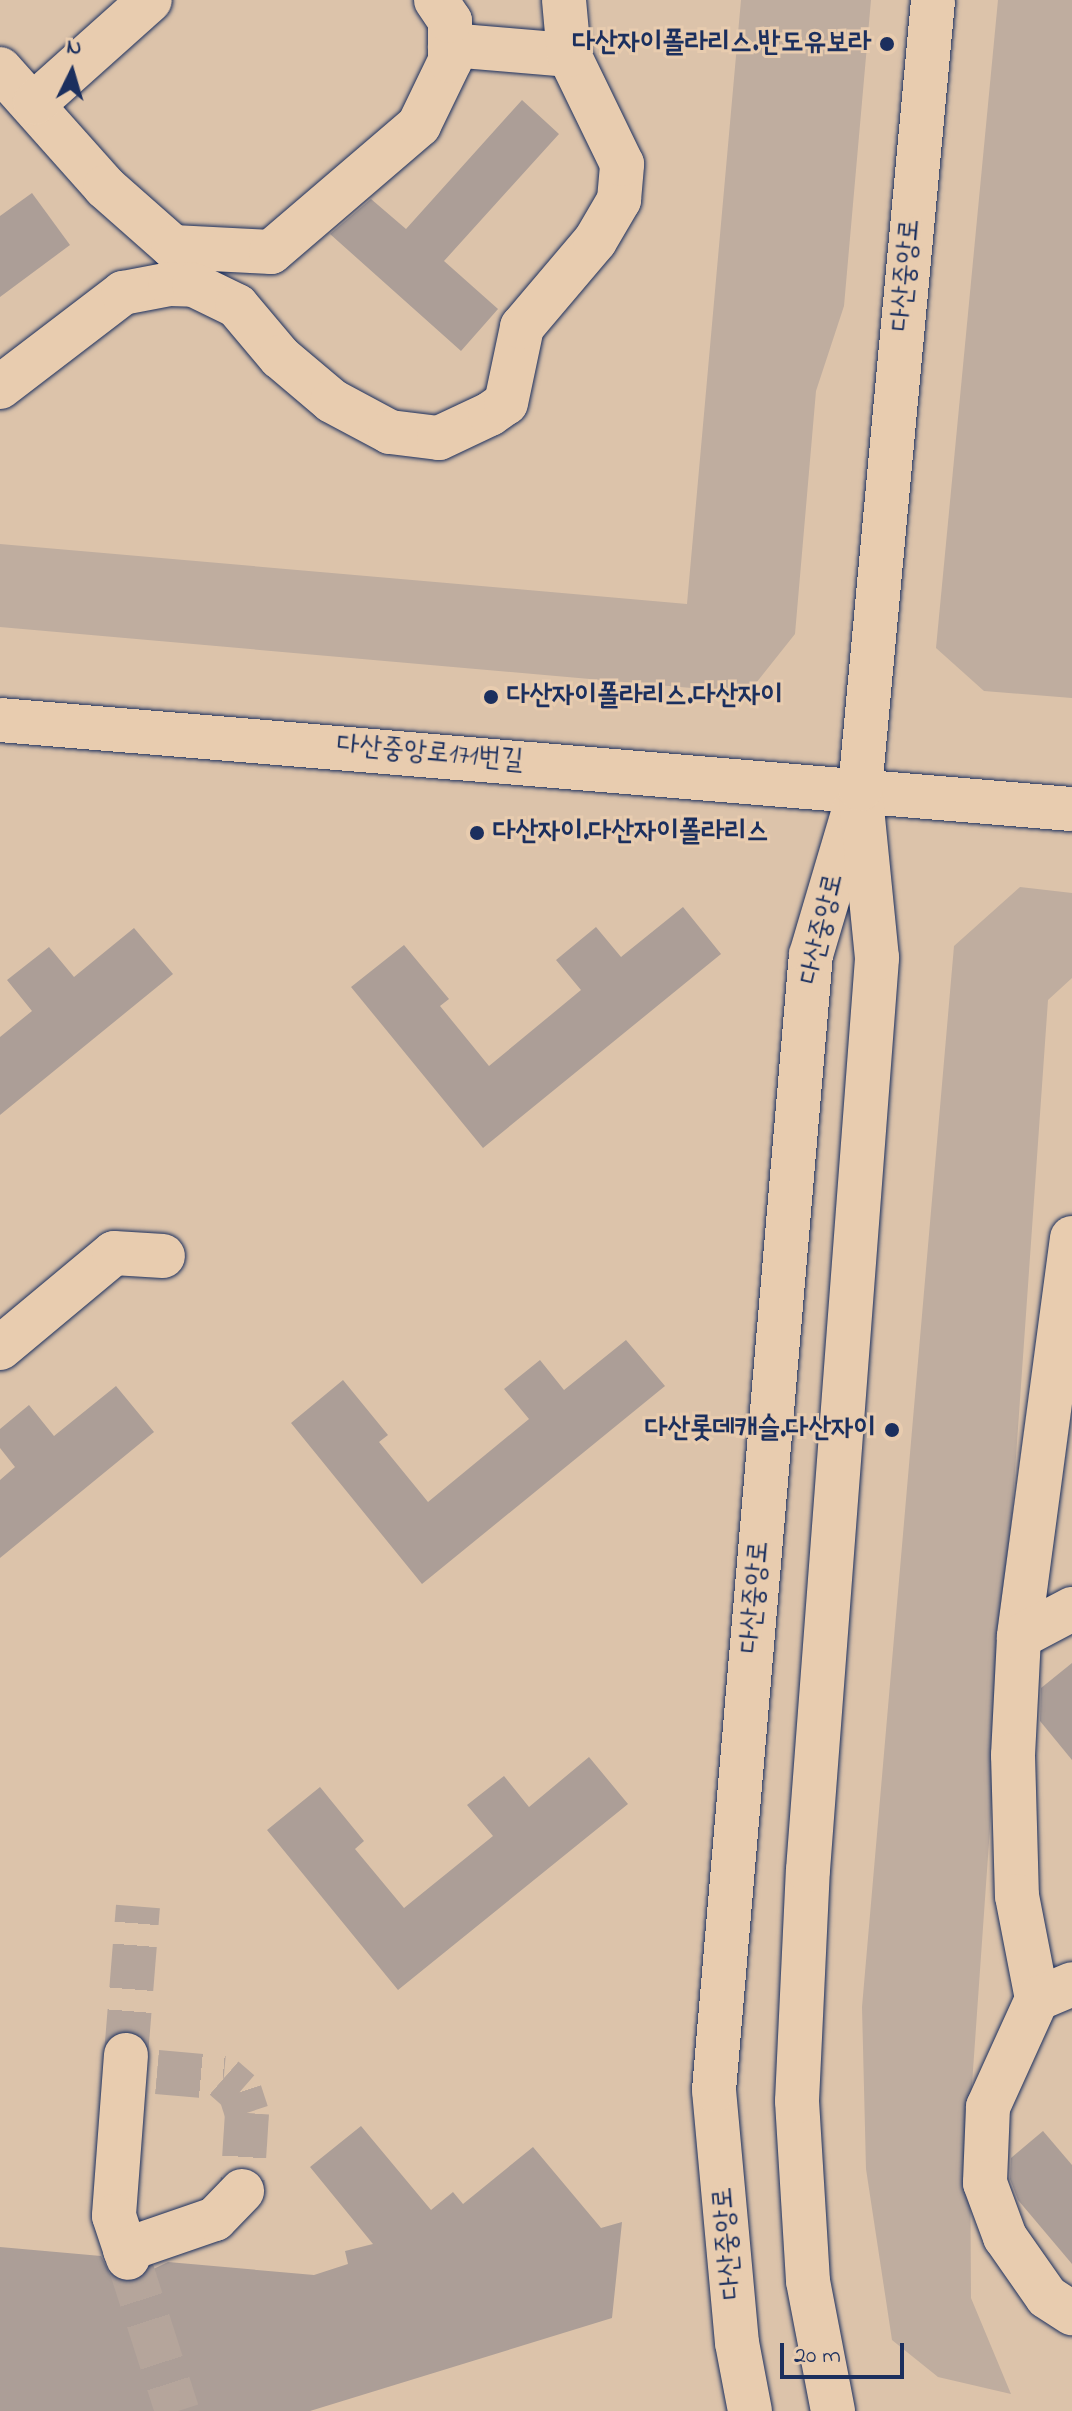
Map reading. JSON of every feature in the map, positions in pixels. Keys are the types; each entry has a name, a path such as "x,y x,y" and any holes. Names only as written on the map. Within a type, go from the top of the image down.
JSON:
{"street":[{"path":"35,103 150,0"},
{"path":"0,387 123,293 171,265 271,252 288,241 419,125 439,94 450,45 450,21 436,0"},
{"path":"0,69 35,103 171,265 194,285 237,306 280,357 332,401 390,432 439,438 506,403 522,327 595,241 619,200 622,164 569,55 564,0"},
{"name":"다산중앙로","path":"833,2411 808,2281 797,2101 808,1870 877,958 860,789 933,0"},
{"path":"450,45 569,55"},
{"name":"다산중앙로171번길","path":"0,720 1072,809"},
{"name":"다산중앙로","path":"750,2411 737,2343 714,2090 811,955 860,789"},
{"path":"1072,1238 1019,1637 1013,1755 1017,1896 1054,1992 988,2107 985,2183 1005,2237 1047,2297 1072,2313"},
{"path":"0,1348 114,1253 163,1256"},
{"path":"1019,1637 1072,1609"},
{"path":"126,2055 114,2216 126,2254 215,2219 242,2191"}],"shaded area":[{"path":"741,0 871,0 844,306 816,391 795,634 748,693 0,627 0,544 687,604"},
{"path":"998,0 1072,0 1072,698 984,691 936,648"},
{"path":"1020,887 1072,893 1072,978 1048,1000 970,2113 971,2298 1011,2394 938,2377 892,2340 866,2169 862,2007 954,946"}],"building":[{"path":"522,100 559,134 444,261 498,309 461,351 330,234 371,199 406,229"},
{"path":"32,193 70,245 0,297 0,216"},
{"path":"683,907 721,954 483,1148 351,987 404,945 449,999 440,1006 489,1066 581,990 556,960 596,927 621,957"},
{"path":"134,928 173,974 0,1115 0,1037 32,1011 7,980 49,947 74,977"},
{"path":"626,1340 665,1386 422,1584 291,1423 343,1380 388,1435 379,1442 428,1502 529,1419 504,1389 540,1360 564,1390"},
{"path":"116,1386 154,1432 0,1558 0,1480 15,1467 0,1448 0,1429 29,1405 54,1436"},
{"path":"1072,1663 1072,1760 1040,1721 1041,1688"},
{"path":"589,1757 628,1804 398,1990 267,1830 320,1787 364,1841 355,1849 404,1908 493,1836 467,1805 504,1776 529,1807"},
{"path":"361,2126 431,2210 453,2192 463,2204 533,2147 601,2228 622,2222 612,2318 310,2411 0,2411 0,2247 101,2256 111,2276 124,2283 168,2262 314,2275 348,2264 345,2251 373,2244 310,2167"},
{"path":"1043,2131 1072,2165 1072,2264 1018,2200 1010,2179 1011,2158"}],"tunnel":[{"path":"126,2055 138,1906"},
{"path":"157,2072 224,2078 240,2092 247,2113 242,2191"},
{"path":"128,2258 177,2411"}],"place":[{"name":"다산자이폴라리스.반도유보라","path":"887,44"},
{"name":"다산자이폴라리스.다산자이","path":"491,697"},
{"name":"다산자이.다산자이폴라리스","path":"477,833"},
{"name":"다산롯데캐슬.다산자이","path":"892,1430"}]}
